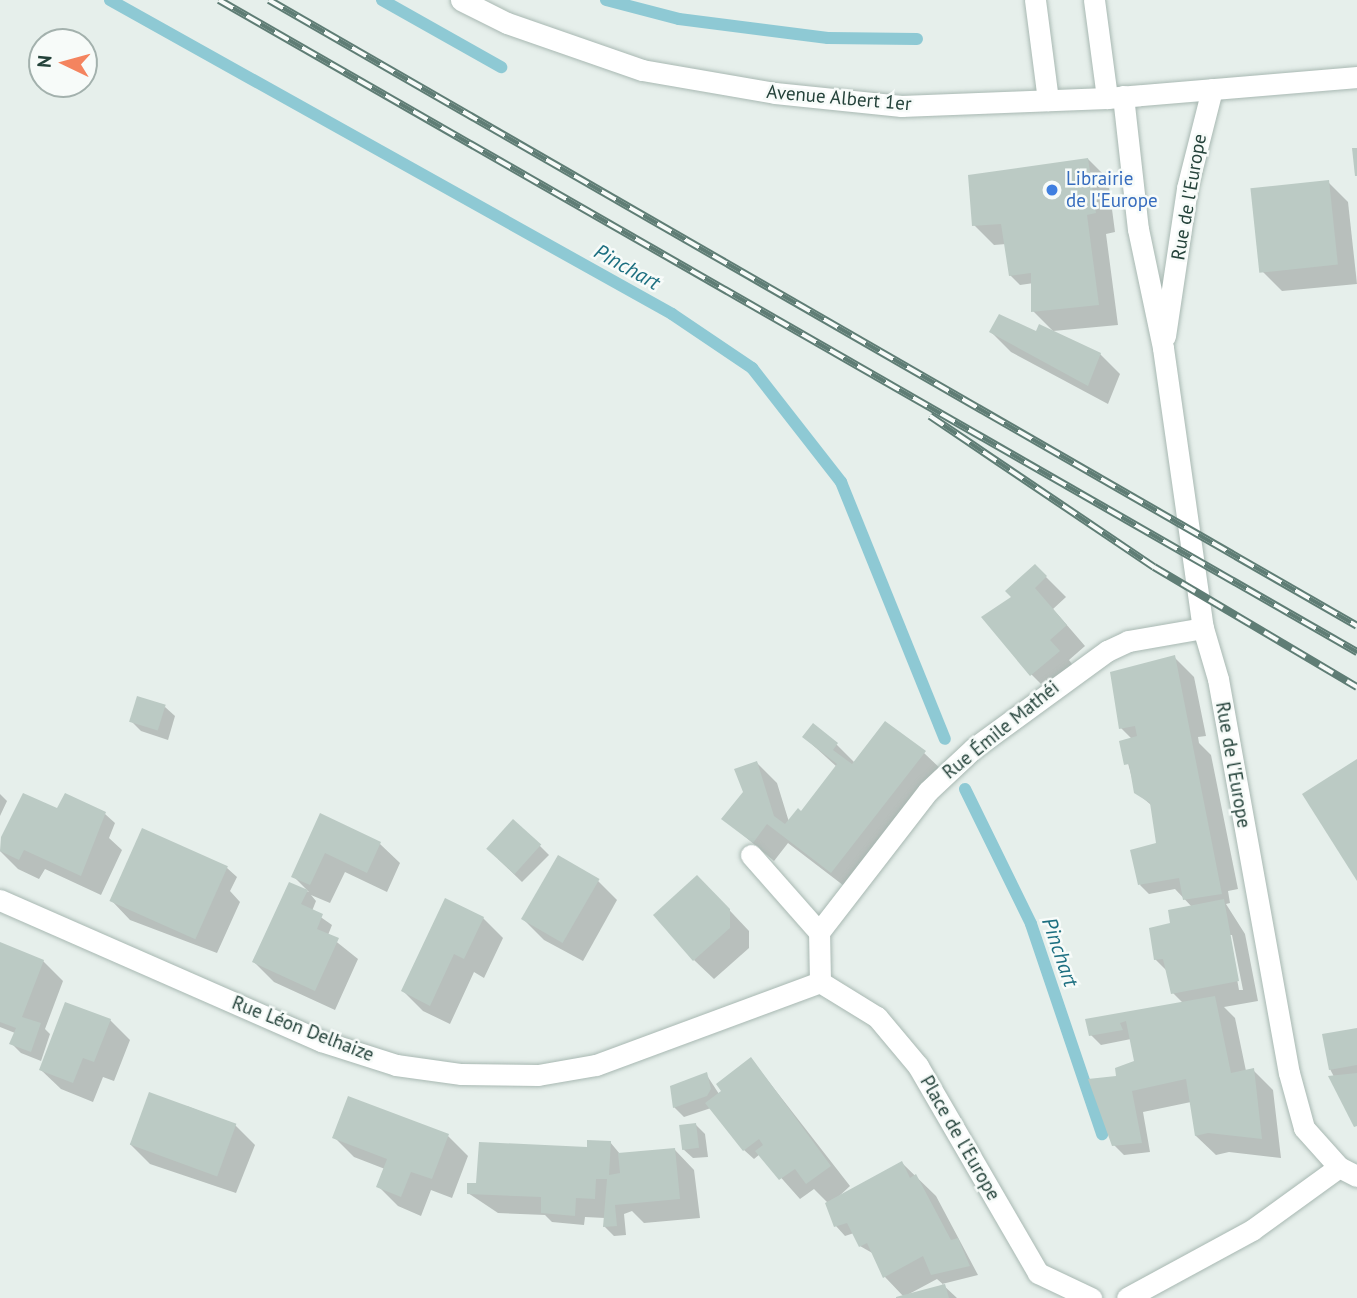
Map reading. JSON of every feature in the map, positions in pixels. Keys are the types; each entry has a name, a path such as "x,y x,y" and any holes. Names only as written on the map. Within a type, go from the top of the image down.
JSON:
{"street":[{"name":"Avenue Albert 1er","path":"461,0 507,23 642,70 735,86 901,106 1115,97 1357,77"},
{"path":"1035,0 1048,100"},
{"name":"Rue de l'Europe","path":"1094,0 1115,97 1139,283 1163,348 1203,628 1217,679 1297,1110 1316,1147 1348,1172"},
{"name":"Rue de l'Europe","path":"1163,348 1187,188 1212,89"},
{"name":"Rue Émile Mathéi","path":"819,932 928,791 974,748 1107,651 1128,641 1203,628"},
{"path":"751,855 819,932 820,982"},
{"name":"Rue Léon Delhaize","path":"0,900 321,1041 396,1065 461,1073 538,1075 596,1065 820,982"},
{"name":"Place de l'Europe","path":"820,982 877,1017 918,1066 1038,1273 1091,1298"},
{"path":"1127,1298 1252,1230 1348,1172"}],"building":[{"path":"1352,148 1357,148 1357,176 1355,176"},
{"path":"1088,158 1096,213 1087,215 1099,305 1031,312 1031,273 1009,276 1001,224 972,226 968,175"},
{"path":"1329,180 1338,265 1259,273 1250,188"},
{"path":"999,314 1036,331 1039,324 1101,353 1088,386 989,332"},
{"path":"1035,564 1047,576 1035,588 1067,625 1050,640 1060,651 1030,676 981,617 1011,597 1005,591"},
{"path":"1175,655 1222,894 1183,900 1179,878 1138,885 1130,850 1156,843 1150,803 1134,793 1129,764 1124,765 1119,741 1137,736 1135,726 1119,729 1110,672"},
{"path":"137,696 166,705 158,731 129,722"},
{"path":"885,721 926,751 831,873 767,824 753,843 721,819 743,792 734,769 757,761 774,816 785,824 798,808 801,811 837,764 802,737 813,723 838,743 833,750 852,764"},
{"path":"1357,759 1357,881 1302,794"},
{"path":"23,793 57,808 65,793 106,812 81,876 24,850 19,860 0,851 1,837"},
{"path":"320,813 381,842 367,873 325,853 310,885 291,877"},
{"path":"513,819 541,844 514,874 486,849"},
{"path":"142,828 228,866 195,939 109,901"},
{"path":"558,855 600,879 563,943 521,919"},
{"path":"697,875 730,909 730,928 693,961 653,915"},
{"path":"289,882 308,890 301,904 323,914 317,929 339,938 315,991 252,962"},
{"path":"445,898 484,917 464,959 454,954 430,1006 401,991"},
{"path":"1224,899 1239,981 1171,994 1163,959 1154,960 1149,928 1170,923 1168,910"},
{"path":"0,942 44,960 22,1017 41,1023 31,1052 9,1044 16,1028 0,1022"},
{"path":"1215,996 1231,1073 1254,1068 1262,1139 1208,1133 1195,1136 1186,1079 1132,1091 1142,1143 1112,1146 1088,1079 1116,1076 1115,1068 1134,1061 1126,1021 1120,1023 1123,1030 1089,1036 1085,1019"},
{"path":"65,1002 111,1019 94,1062 83,1058 73,1083 39,1070"},
{"path":"1357,1028 1357,1065 1329,1070 1322,1034"},
{"path":"751,1057 831,1166 806,1184 795,1169 779,1180 755,1151 763,1145 759,1139 743,1151 705,1103 721,1091 716,1084"},
{"path":"707,1072 711,1089 707,1096 673,1108 670,1086"},
{"path":"1357,1073 1357,1126 1354,1127 1328,1076"},
{"path":"149,1092 236,1124 217,1176 130,1145"},
{"path":"348,1096 449,1134 432,1179 411,1172 401,1197 376,1187 387,1159 332,1138"},
{"path":"696,1123 699,1148 682,1150 679,1125"},
{"path":"587,1140 611,1141 609,1175 620,1173 618,1153 675,1148 680,1199 615,1205 617,1226 603,1227 607,1179 596,1179 595,1199 576,1198 575,1216 541,1213 541,1197 467,1194 467,1183 476,1183 479,1142 587,1147"},
{"path":"902,1161 910,1178 916,1174 951,1240 958,1238 970,1266 931,1275 923,1256 883,1278 867,1243 859,1247 847,1223 834,1227 825,1203"},
{"path":"945,1284 949,1298 896,1298 896,1297"}],"waterway":[{"name":"Pinchart","path":"110,0 672,314 752,368 841,482 945,739"},
{"path":"382,0 501,67"},
{"path":"606,0 679,19 828,38 917,39"},
{"name":"Pinchart","path":"965,789 1031,924 1102,1134"}],"railway":[{"path":"219,0 1357,652"},
{"path":"269,0 1357,626"},
{"path":"930,416 1154,567 1357,687"}],"place":[{"name":"Librairie de l'Europe","path":"1052,190"}]}
